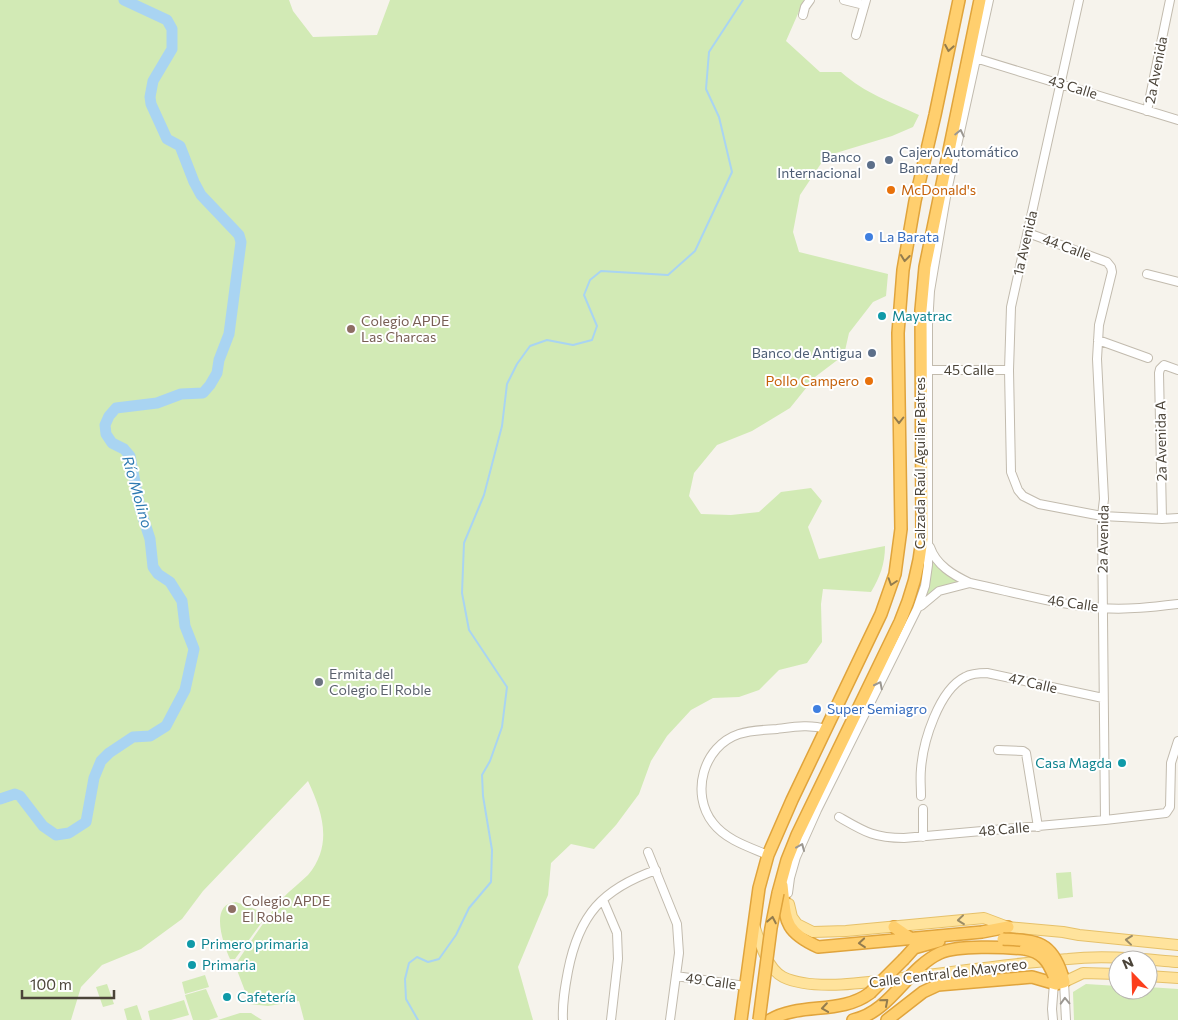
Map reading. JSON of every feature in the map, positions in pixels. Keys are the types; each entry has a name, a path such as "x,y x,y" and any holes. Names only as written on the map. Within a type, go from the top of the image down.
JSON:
{"highway":[{"name":"Calzada Raúl Aguilar Batres","path":"741,1020 753,921 768,855 792,800 881,614 896,569 901,529 898,333 904,262 915,201 933,126 959,0"},
{"name":"Calzada Raúl Aguilar Batres","path":"759,1020 771,928 785,900 782,880 787,860 809,809 900,622 917,574 922,539 921,310 925,267 932,228 972,56 980,0"},
{"path":"932,228 947,191"},
{"path":"900,622 916,611"},
{"path":"782,880 791,930 804,940 818,947 982,932 1008,927"},
{"path":"894,926 910,938"},
{"path":"982,932 1003,940 1032,942 1046,947 1056,958 1059,979"},
{"path":"770,1020 792,1012 851,1003 870,993 914,948 937,942 953,934"},
{"path":"853,1020 871,1013 932,957 948,950 1000,947 1025,949 1043,956 1059,979"},
{"path":"887,1020 923,992 938,985 1032,977 1059,979"}],"main road":[{"path":"785,900 797,924 813,932 846,932 984,918 1008,927 1178,945"},
{"name":"Calle Central de Mayoreo","path":"753,921 760,945 777,974 787,979 829,984 1097,957 1178,962"},
{"path":"1059,979 1083,974 1108,974"},
{"path":"1158,977 1178,978"}],"street":[{"path":"803,15 805,7 810,0"},
{"path":"844,0 865,3 856,35"},
{"path":"785,900 796,857 817,810 916,611 927,576 929,297 972,56 989,0"},
{"name":"1a Avenida","path":"1079,0 1011,307 1009,370 1011,472 1018,490 1023,496 1039,504 1102,516"},
{"name":"2a Avenida","path":"1148,111 1170,0"},
{"name":"43 Calle","path":"972,56 1178,120"},
{"name":"44 Calle","path":"1028,233 1107,262"},
{"name":"2a Avenida","path":"1106,820 1102,608 1102,516 1104,499 1097,359 1102,307 1112,272 1107,262"},
{"path":"1147,274 1178,282"},
{"path":"1098,340 1148,358"},
{"name":"2a Avenida A","path":"1162,519 1159,373 1164,365 1178,370"},
{"name":"45 Calle","path":"928,370 1009,370"},
{"path":"1102,516 1178,518"},
{"name":"46 Calle","path":"928,540 932,554 941,565 958,578 970,583 1076,605 1102,608 1178,604"},
{"name":"46 Calle","path":"916,611 925,600 939,591 970,583"},
{"name":"47 Calle","path":"921,796 921,766 930,728 949,690 964,677 987,673 1103,698"},
{"path":"768,855 736,841 721,832 713,823 703,804 701,794 701,784 706,767 718,748 739,734 791,727 816,726 826,729"},
{"name":"48 Calle","path":"839,817 864,832 891,838 923,837 1166,813 1170,807 1171,763 1178,741"},
{"path":"998,750 1023,751 1026,753 1038,826"},
{"path":"922,809 923,837"},
{"path":"648,852 676,924 679,953 670,1020"},
{"path":"563,1020 564,993 570,965 579,932 591,911 631,880 656,870"},
{"path":"603,900 615,925 617,938 618,959 611,1020"},
{"name":"49 Calle","path":"676,976 745,986"},
{"path":"1053,1020 1052,1009 1059,979"},
{"path":"1059,979 1066,1020"}],"green space":[{"path":"0,0 289,0 293,11 313,37 377,35 390,0 804,0 786,41 820,72 841,72 869,92 919,115 913,127 892,136 826,156 800,195 793,232 799,252 888,274 886,296 873,302 849,333 844,355 815,377 790,408 752,431 717,445 694,473 689,496 701,514 731,515 759,512 781,492 811,488 822,501 808,527 819,559 885,546 883,565 879,576 871,592 823,589 821,604 822,642 807,663 779,670 759,690 739,697 713,698 691,710 667,736 651,761 639,794 616,825 594,849 571,844 551,863 548,895 518,967 533,1020 304,1020 299,1001 268,1006 250,1004 235,965 276,907 308,875 316,864 321,852 323,829 321,817 308,781 203,891 182,919 141,949 102,965 81,987 71,1020 0,1020"},
{"path":"931,553 970,583 924,600"},
{"path":"1071,872 1073,897 1058,899 1056,873"},
{"path":"236,902 257,910 262,922 235,959 230,959 224,944 220,917 222,910 227,904"},
{"path":"205,975 209,987 185,994 182,982"},
{"path":"107,984 114,1004 103,1007 96,987"},
{"path":"1086,984 1108,985 1108,1000 1158,1000 1158,988 1178,989 1178,1020 1074,1020 1073,992"},
{"path":"206,989 218,1017 209,1020 193,1020 185,995"},
{"path":"184,1000 189,1015 171,1020 150,1020 148,1011"},
{"path":"137,1005 142,1020 127,1020 124,1009"},
{"path":"240,1013 251,1013 262,1020 218,1020"}],"waterway":[{"name":"Río Molino","path":"0,799 15,794 20,796 43,826 56,835 69,833 86,822 94,778 101,761 109,753 133,737 150,736 166,726 185,690 194,649 185,626 182,601 170,582 158,574 153,567 150,539 140,508 130,456 124,449 112,443 106,434 105,425 109,416 116,408 157,403 181,394 203,393 210,385 217,373 219,360 229,334 241,242 239,235 201,195 180,146 167,139 151,104 150,97 153,81 172,49 172,29 167,20 124,0"},
{"path":"418,1020 406,999 405,979 409,963 417,957 428,962 439,959 456,935 469,908 491,882 492,850 483,796 482,775 490,761 502,727 507,687 469,630 462,593 464,543 484,495 502,426 507,384 517,364 530,346 547,340 573,345 592,340 597,326 584,295 590,280 601,271 668,275 695,251 732,172 719,117 706,89 709,52 743,0"}],"place":[{"name":"Cajero Automático Bancared","path":"889,160"},
{"name":"Banco Internacional","path":"871,165"},
{"name":"McDonald's","path":"891,190"},
{"name":"La Barata","path":"869,237"},
{"name":"Mayatrac","path":"882,316"},
{"name":"Colegio APDE Las Charcas","path":"351,329"},
{"name":"Banco de Antigua","path":"872,353"},
{"name":"Pollo Campero","path":"869,381"},
{"name":"Ermita del Colegio El Roble","path":"319,682"},
{"name":"Super Semiagro","path":"817,709"},
{"name":"Casa Magda","path":"1122,763"},
{"name":"Colegio APDE El Roble","path":"232,909"},
{"name":"Primero primaria","path":"191,944"},
{"name":"Primaria","path":"192,965"},
{"name":"Cafetería","path":"227,997"}]}
